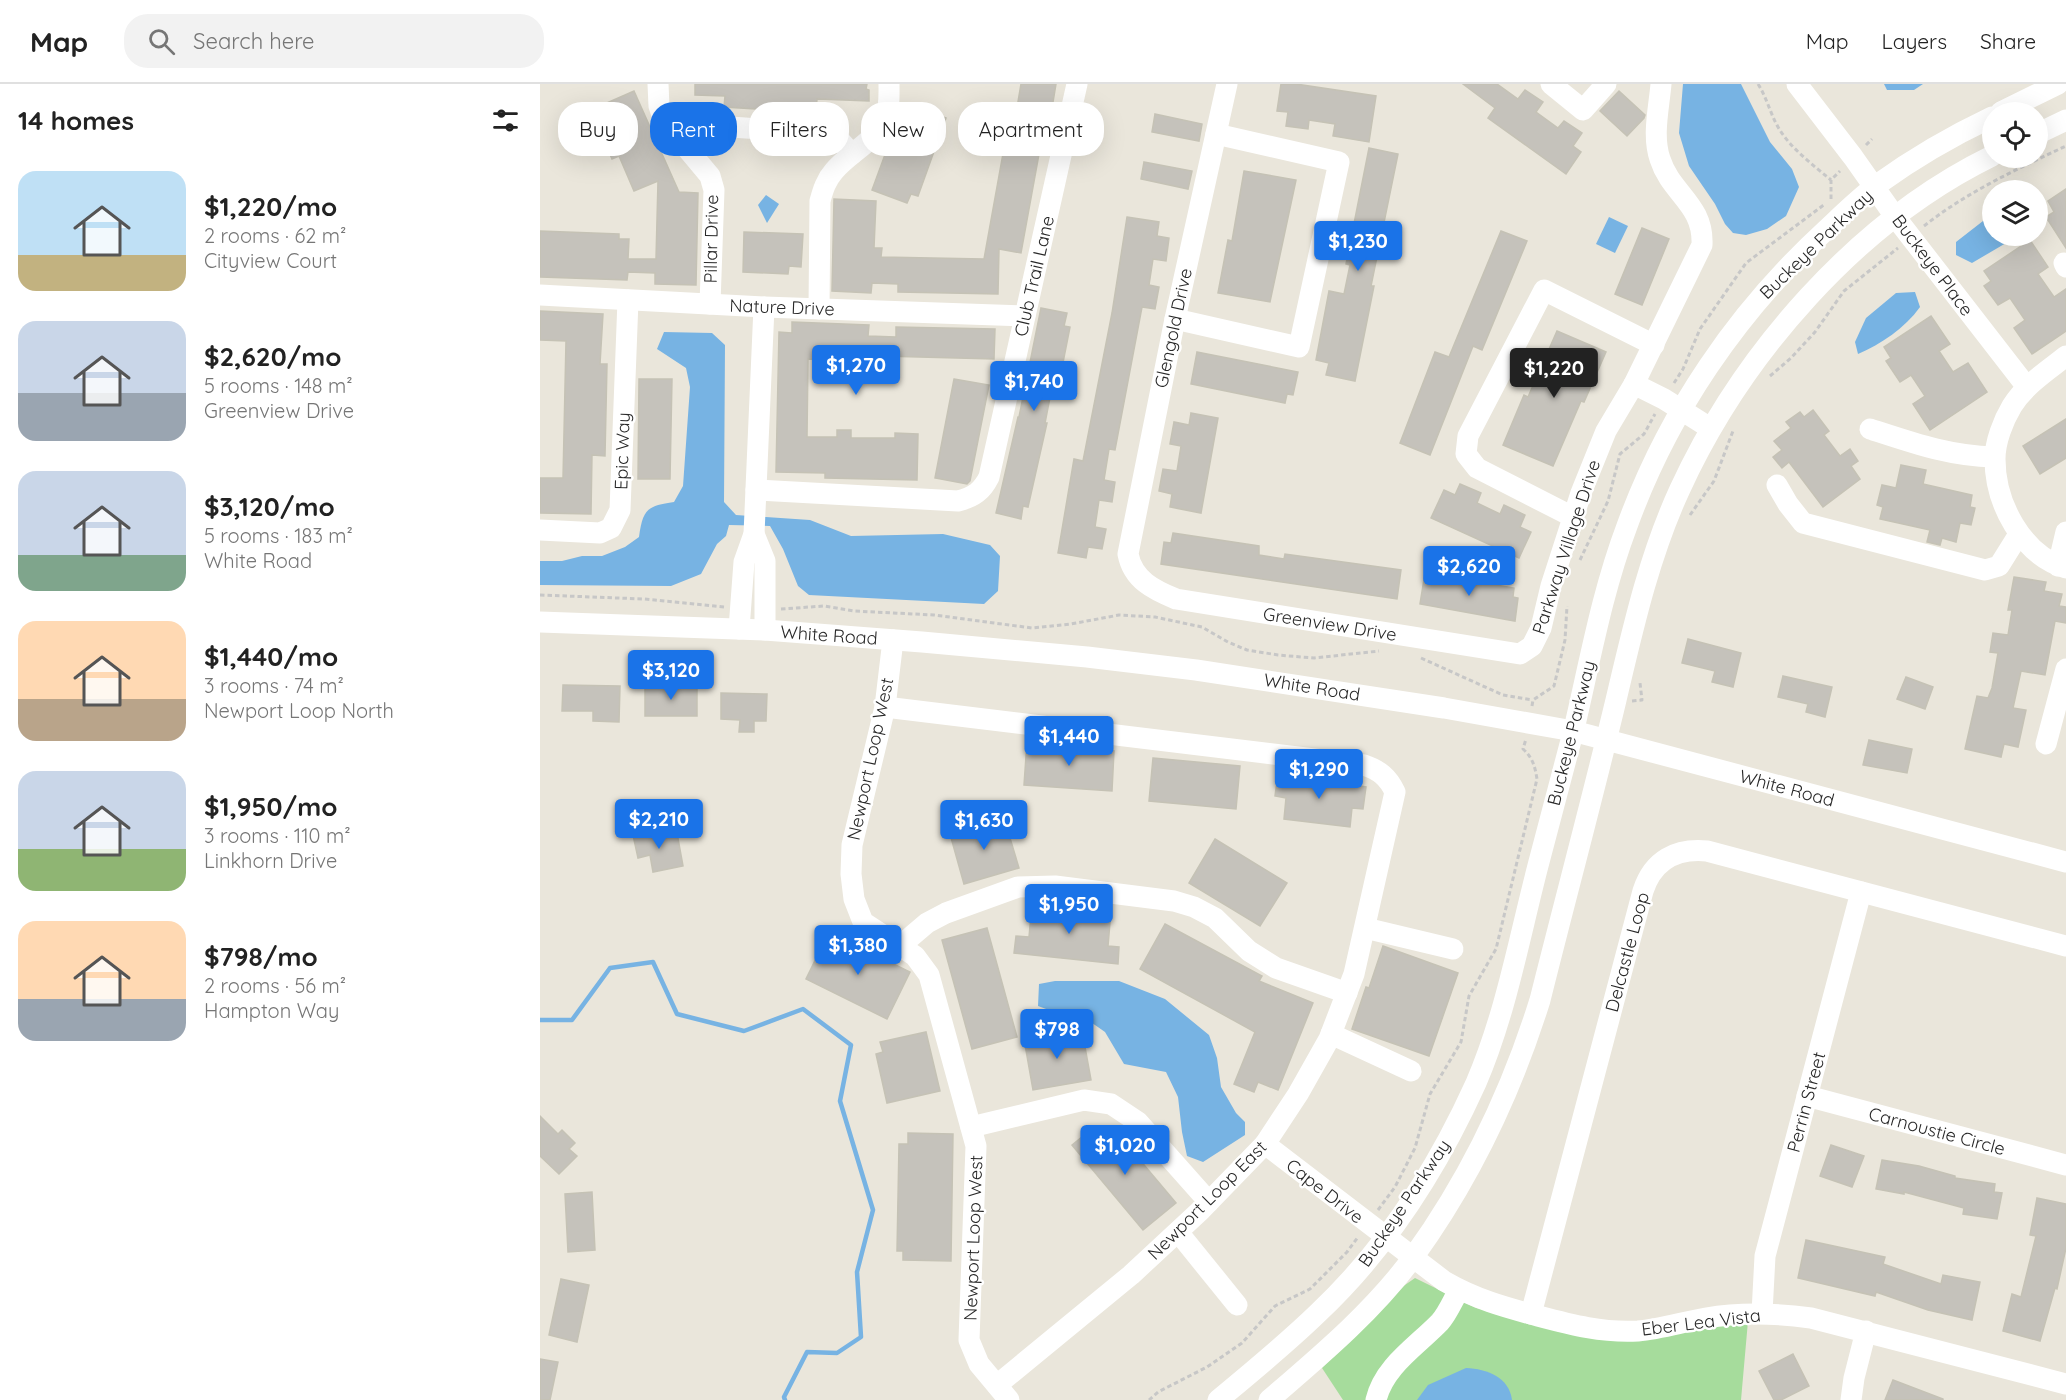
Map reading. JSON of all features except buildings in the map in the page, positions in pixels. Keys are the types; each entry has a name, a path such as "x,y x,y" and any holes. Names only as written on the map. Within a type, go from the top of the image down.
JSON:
{"street":[{"name":"Pillar Drive","path":"658,84 659,102"},
{"path":"819,309 820,201 825,184 834,170 877,133 885,120 890,84"},
{"name":"Club Trail Lane","path":"756,499 958,501 978,493 989,477 1077,84"},
{"name":"Glengold Drive","path":"1135,572 1130,565 1128,554 1174,319 1227,84"},
{"path":"1551,84 1583,110 1606,84"},
{"name":"Parkway Village Drive","path":"1532,646 1541,628 1551,586 1573,517 1606,431 1634,384 1699,254 1702,236 1698,217 1667,177 1656,144 1661,84"},
{"name":"Buckeye Place","path":"1797,84 1875,186 1896,218 2027,387"},
{"path":"2021,102 2058,84"},
{"path":"2048,129 2066,120"},
{"name":"Buckeye Parkway","path":"1218,1400 1320,1312 1359,1270 1386,1237 1422,1184 1451,1135 1483,1065 1507,989 1573,731 1610,574 1645,480 1681,410 1706,369 1758,300 1808,247 1875,186 1920,155 1982,122"},
{"path":"737,127 834,134 852,154"},
{"path":"1174,319 1299,347 1339,162 1216,134"},
{"name":"Pillar Drive","path":"693,156 710,176 714,190 710,304"},
{"name":"Buckeye Parkway","path":"1269,1400 1346,1333 1413,1257 1484,1144 1517,1070 1540,1000 1650,563 1679,491 1710,428 1756,358 1832,272 1896,218 1940,185 1982,162"},
{"path":"1573,517 1477,468 1466,454 1468,436 1545,290 1654,345"},
{"name":"Nature Drive","path":"540,295 764,307 1025,316"},
{"name":"Epic Way","path":"540,530 600,533 611,528 620,510 628,300"},
{"path":"739,629 744,562 754,534 764,307"},
{"path":"2066,356 2027,387 2012,407 2000,431 1994,457 1998,487 2004,505 2019,534 2040,556 2062,567 2066,532"},
{"path":"1634,384 1710,428"},
{"path":"1870,429 1935,451 1971,457 1994,457"},
{"path":"1777,485 1803,523 1985,570 1999,566 2019,534"},
{"path":"754,534 765,561 765,630"},
{"name":"Greenview Drive","path":"1135,572 1150,588 1176,599 1520,654 1532,646"},
{"name":"White Road","path":"540,622 765,630 1076,656 1196,670 1444,708 1573,731 2066,861"},
{"name":"Newport Loop West","path":"893,640 885,707 852,845 851,874 854,899 863,922 915,956 929,975 976,1146 969,1341 979,1364 1003,1392"},
{"path":"2046,744 2066,669"},
{"name":"Newport Loop East","path":"885,707 1364,765 1376,768 1386,777 1395,792 1354,974 1331,1034 1298,1094 1265,1144 1209,1202 1003,1392"},
{"name":"Delcastle Loop","path":"1531,1314 1643,891 1646,881 1660,862 1683,851 1707,851 2066,946"},
{"path":"900,946 927,923 946,913 1018,887 1055,886 1174,901 1194,907 1215,918 1249,951 1276,968 1347,993"},
{"name":"Perrin Street","path":"1762,1313 1766,1256 1861,892"},
{"path":"1365,928 1453,949"},
{"path":"1331,1034 1411,1071"},
{"name":"Carnoustie Circle","path":"1808,1096 2066,1165"},
{"path":"971,1127 1084,1100 1111,1104 1138,1122 1209,1202"},
{"name":"Cape Drive","path":"1265,1144 1386,1237"},
{"path":"1178,1232 1238,1305"},
{"name":"Eber Lea Vista","path":"1386,1237 1459,1290 1477,1298 1589,1329 1641,1331 1730,1315 1762,1313 1811,1318 2066,1384"},
{"path":"1376,1400 1379,1387 1395,1365 1442,1319 1459,1290"},
{"path":"1851,1400 1866,1331"}],"path":[{"path":"1758,84 1778,127 1791,144 1832,180"},
{"path":"1766,378 1791,358 1815,332 1844,291 1911,237 1961,200 2023,166 2066,146"},
{"path":"1687,519 1714,480 1734,428"},
{"path":"540,595 644,599 740,607"},
{"path":"765,608 792,609 825,606 854,611 934,615 1032,628 1071,624 1119,615 1155,617 1202,627 1247,650 1278,655 1314,658 1372,651 1384,652"},
{"path":"1412,656 1455,671 1503,695 1533,700"},
{"path":"1616,698 1642,700 1641,676"},
{"path":"1554,686 1582,692"},
{"path":"1149,1400 1158,1392 1207,1367 1242,1343 1275,1306 1310,1289 1347,1252 1395,1187 1415,1148 1430,1094 1461,1042 1469,996 1496,949 1537,780"}],"green space":[{"path":"1415,1278 1476,1308 1618,1340 1748,1321 1741,1400 1343,1400 1322,1368 1395,1292"}],"water":[{"path":"1683,84 1741,84 1770,142 1792,169 1799,187 1786,216 1767,229 1746,235 1733,233 1689,166 1679,133"},
{"path":"1884,84 1923,84 1914,90 1887,90"},
{"path":"766,195 779,204 767,223 758,205"},
{"path":"1609,217 1628,226 1615,253 1596,244"},
{"path":"1982,222 1982,246 2001,246 1972,263 1956,255 1956,242"},
{"path":"1915,292 1920,307 1914,315 1892,335 1858,354 1855,342 1866,318 1896,293"},
{"path":"664,332 712,333 725,345 724,502 736,515 810,520 851,536 943,534 990,545 1000,556 998,591 984,604 809,595 798,586 783,549 770,526 729,525 726,536 717,544 701,574 671,586 540,585 540,561 602,556 625,547 639,537 642,520 648,510 658,505 674,502 683,486 690,387 686,368 657,349"},
{"path":"1055,981 1119,981 1165,999 1209,1035 1217,1058 1221,1087 1236,1113 1245,1122 1245,1135 1203,1162 1187,1156 1178,1097 1166,1072 1124,1064 1105,1032 1075,1011 1057,1013 1038,1006 1039,984"},
{"path":"1466,1368 1489,1372 1502,1380 1512,1400 1417,1400 1428,1385"}],"waterway":[{"path":"540,1020 572,1020 610,968 653,962 677,1014 744,1031 803,1009 851,1045 840,1101 873,1210 857,1272 861,1337 837,1353 807,1352 784,1397 785,1400"}]}
